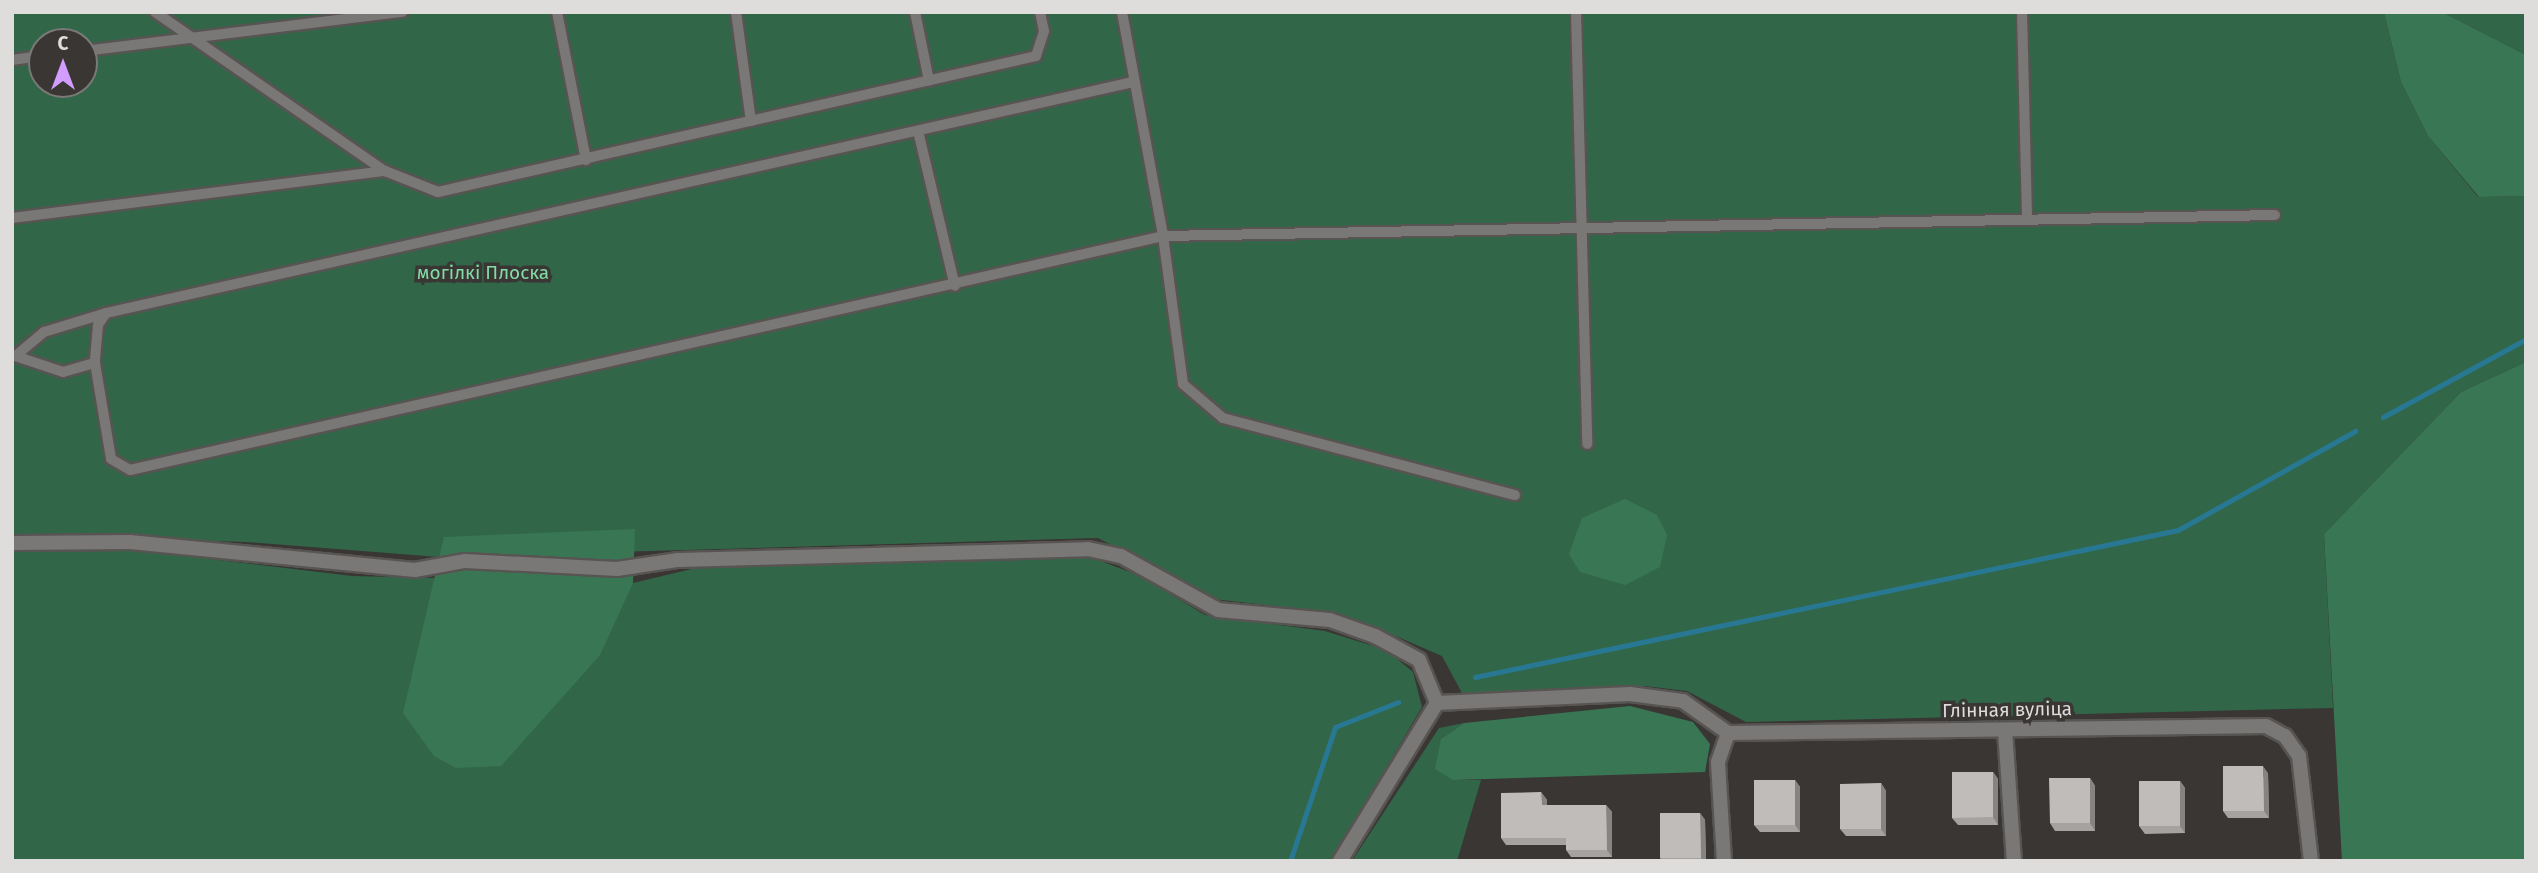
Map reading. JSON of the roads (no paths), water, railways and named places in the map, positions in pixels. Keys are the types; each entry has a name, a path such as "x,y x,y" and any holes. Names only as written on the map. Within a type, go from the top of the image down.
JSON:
{"street":[{"path":"12,543 130,542 415,570 465,561 617,569 678,560 1088,549 1121,556 1218,610 1330,620 1375,636 1419,660 1437,703"},
{"path":"1437,703 1630,694 1683,701 1728,733 1718,762 1724,861"},
{"path":"1340,861 1437,703"},
{"name":"Глінная вуліца","path":"1728,733 2254,724 2285,736 2299,755 2306,786 2311,861"},
{"path":"2006,730 2014,861"}],"lane":[{"path":"155,12 385,171 438,192 1036,56 1044,31 1040,12"},
{"path":"98,49 367,14 403,12"},
{"path":"557,12 586,160"},
{"path":"736,12 751,121"},
{"path":"915,12 929,81"},
{"path":"1122,12 1163,236 1183,384 1223,418 1515,495"},
{"path":"1576,12 1586,226 1587,444"},
{"path":"2022,12 2027,218"},
{"path":"16,354 44,332 106,313 1133,82"},
{"path":"918,131 955,286"},
{"path":"12,218 385,171"},
{"path":"106,313 98,326 95,363 111,458 130,470 955,286 1163,236 2275,215"},
{"path":"16,354 63,372 95,363"}],"waterway":[{"path":"2383,417 2526,339"},
{"path":"1475,677 2178,530 2355,431"},
{"path":"1290,861 1335,727 1398,702"}],"park label":[{"name":"могілкі Плоска","path":"483,273"}]}
